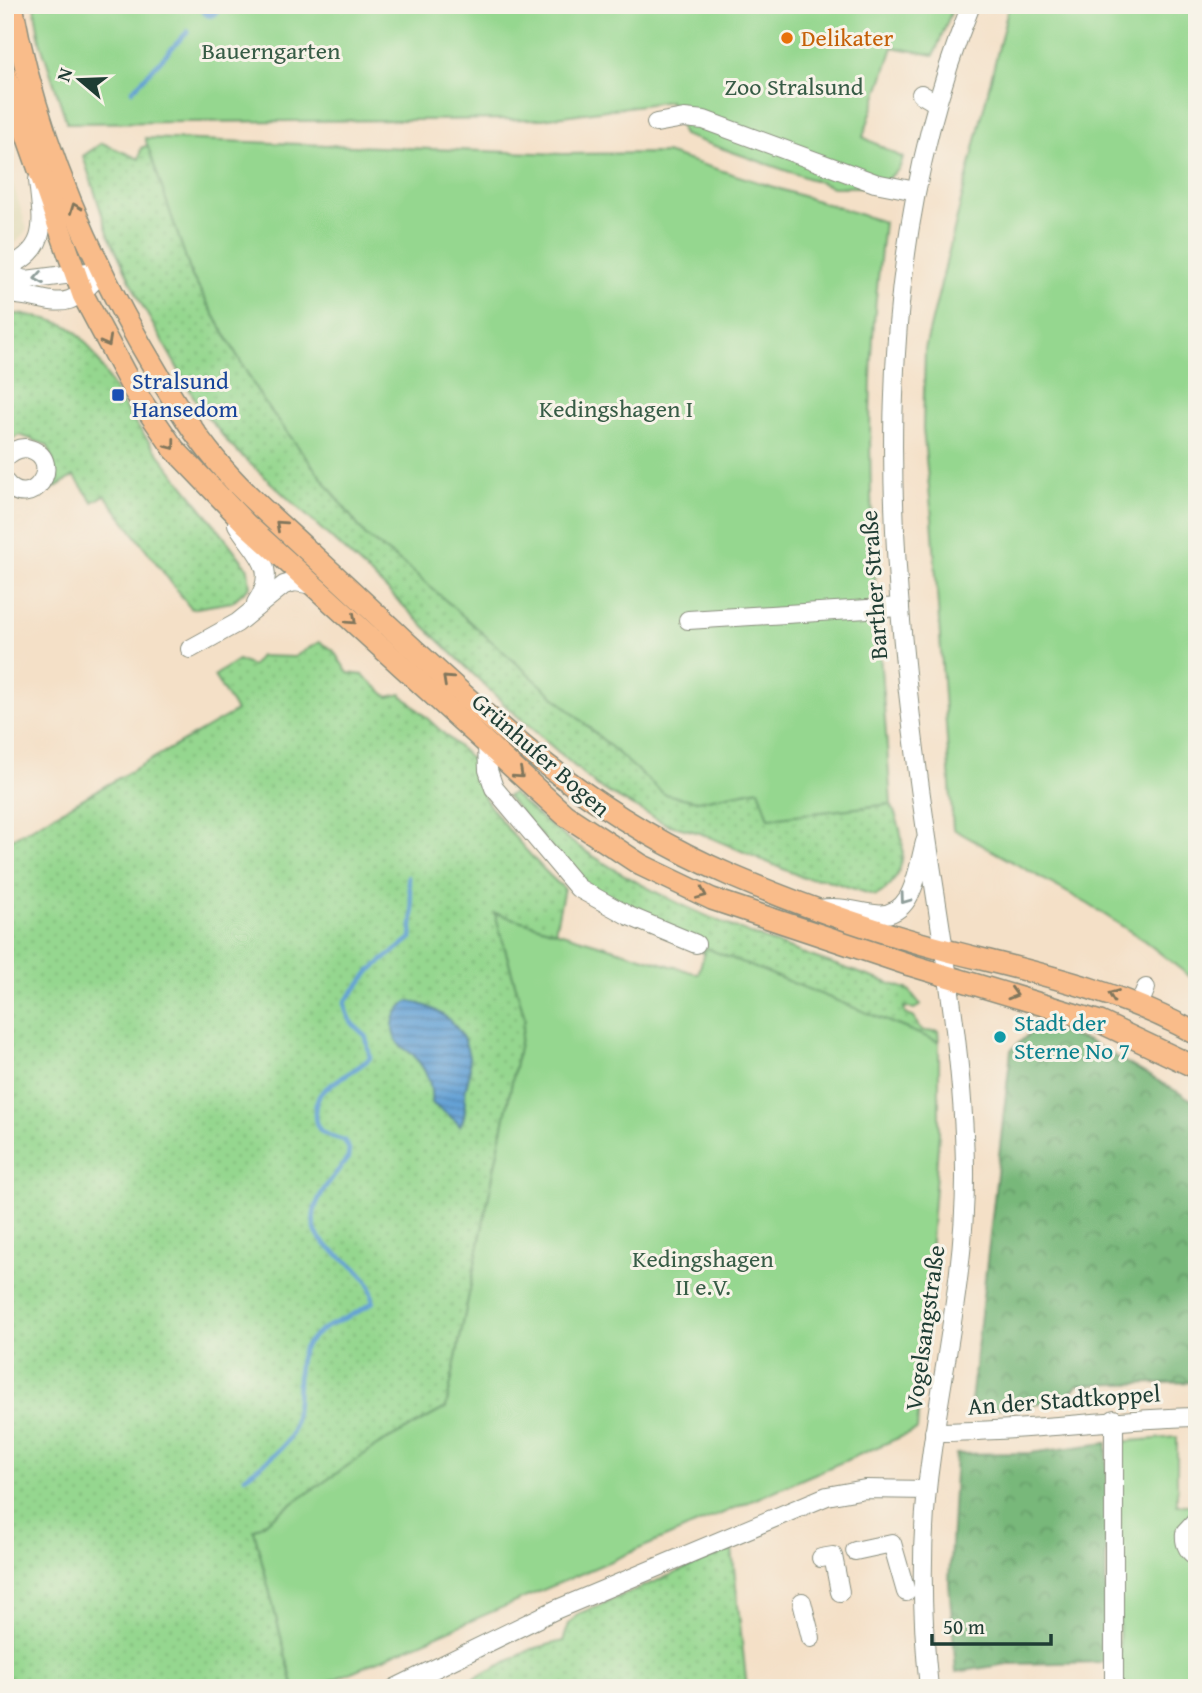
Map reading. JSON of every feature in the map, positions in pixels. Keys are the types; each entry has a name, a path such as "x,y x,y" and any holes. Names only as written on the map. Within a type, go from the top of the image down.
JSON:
{"main road":[{"name":"Grünhufer Bogen","path":"12,5 23,57 45,131 102,271 162,380 218,463 266,512 518,745 581,793 635,827 730,875 817,909 944,950 1143,997 1197,1034"},
{"name":"Grünhufer Bogen","path":"5,73 73,273 155,423 194,473 228,507 487,746 583,828 672,881 734,906 1100,1022 1197,1068"}],"street":[{"name":"Barther Straße","path":"948,975 909,705 892,496 891,409 901,274 929,99 971,5"},
{"path":"656,123 684,118 704,120 875,183 916,191"},
{"name":"Grünhufer Bogen","path":"5,268 28,257 40,239 42,222 37,170"},
{"path":"5,274 26,280 102,271"},
{"path":"5,294 53,302 83,295 102,271"},
{"path":"5,458 24,448 38,453 45,465 44,479 34,490 20,492 6,485"},
{"path":"228,507 261,559 268,579 256,603 237,623"},
{"path":"190,649 237,623 290,582 313,585"},
{"path":"688,620 901,607"},
{"path":"487,746 488,770 494,788 578,888 629,916 696,944"},
{"path":"817,909 837,906 882,915 897,911 911,894 926,836"},
{"name":"Vogelsangstraße","path":"929,1688 924,1591 927,1490 934,1432 959,1289 965,1224 962,1110 948,975"},
{"name":"An der Stadtkoppel","path":"934,1432 1026,1430 1114,1419 1197,1417"},
{"path":"1114,1419 1117,1439 1114,1688"},
{"path":"396,1688 555,1610 827,1496 865,1489 927,1490"},
{"path":"1197,1520 1185,1532 1184,1542 1188,1551 1197,1557"},
{"path":"855,1551 892,1543 900,1593 924,1591"},
{"path":"821,1558 833,1556 840,1592"},
{"path":"802,1602 811,1638"}],"shaded area":[{"path":"5,159 27,229 17,242 5,248"}],"green space":[{"name":"Zoo Stralsund","path":"34,5 954,5 934,55 893,47 863,137 903,158 899,169 878,187 833,187 683,135 670,101 542,119 67,123 40,41"},
{"path":"1009,5 1197,5 1197,982 1142,939 1088,904 953,829 932,518 923,429 925,349"},
{"name":"Kedingshagen I","path":"145,138 563,154 666,153 884,222 873,338 870,455 874,571 891,804 769,818 759,789 697,801 664,794 409,568 366,536 262,399 192,276"},
{"path":"102,143 139,159 141,148 148,145 192,276 262,399 366,536 697,801 759,789 769,818 891,804 900,829 903,854 896,877 888,887 876,896 824,879 804,878 700,833 666,824 598,787 505,705 381,584 232,447 200,408 142,305 109,236 83,156"},
{"path":"5,313 32,316 62,324 70,327 84,340 128,413 248,569 250,586 232,602 191,609 105,495 93,502 74,476 49,491 45,490 54,468 47,445 20,435 5,443"},
{"path":"319,642 333,650 348,673 363,675 388,697 401,694 480,767 481,790 485,799 532,857 564,888 555,931 495,914 525,1018 446,1408 378,1445 254,1530 294,1688 5,1688 5,843 236,711 214,676 238,660 252,666 260,656 294,657"},
{"path":"512,793 555,830 649,889 750,934 909,990 921,1005 914,1009 904,1007 905,1014 915,1018 923,1030 938,1031 939,1042 706,949 704,953 590,892 507,797"},
{"name":"Kedingshagen II e.V.","path":"495,913 698,974 706,948 939,1042 939,1132 917,1430 314,1688 294,1688 254,1530 378,1445 446,1408 525,1018"},
{"path":"1052,1030 1088,1041 1197,1103 1197,1382 1078,1385 1061,1401 988,1410 971,1402 1011,1050 1030,1033"},
{"path":"1177,1437 1177,1505 1197,1505 1197,1688 1119,1686 1120,1442"},
{"path":"1107,1443 1105,1662 1008,1664 956,1672 949,1582 956,1454 1030,1453"},
{"path":"732,1549 747,1688 455,1688 532,1649 563,1641 569,1624 578,1614"}],"water":[{"path":"409,1001 433,1009 444,1016 465,1042 470,1070 460,1126 431,1102 430,1084 422,1067 395,1037 394,1019"}],"waterway":[{"path":"210,9 214,5"},
{"path":"132,91 188,31"},
{"path":"245,1477 274,1455 289,1438 295,1417 299,1361 303,1350 317,1333 373,1302 370,1286 362,1274 326,1245 317,1234 313,1221 317,1203 348,1158 349,1149 344,1140 322,1132 316,1123 315,1111 323,1091 370,1058 366,1036 351,1021 345,1002 370,971 411,938 413,913 408,877"}],"place":[{"name":"Delikater","path":"787,38"},
{"name":"Stralsund Hansedom","path":"118,395"},
{"name":"Stadt der Sterne No 7","path":"1000,1037"}],"park label":[{"name":"Bauerngarten","path":"271,51"}]}
